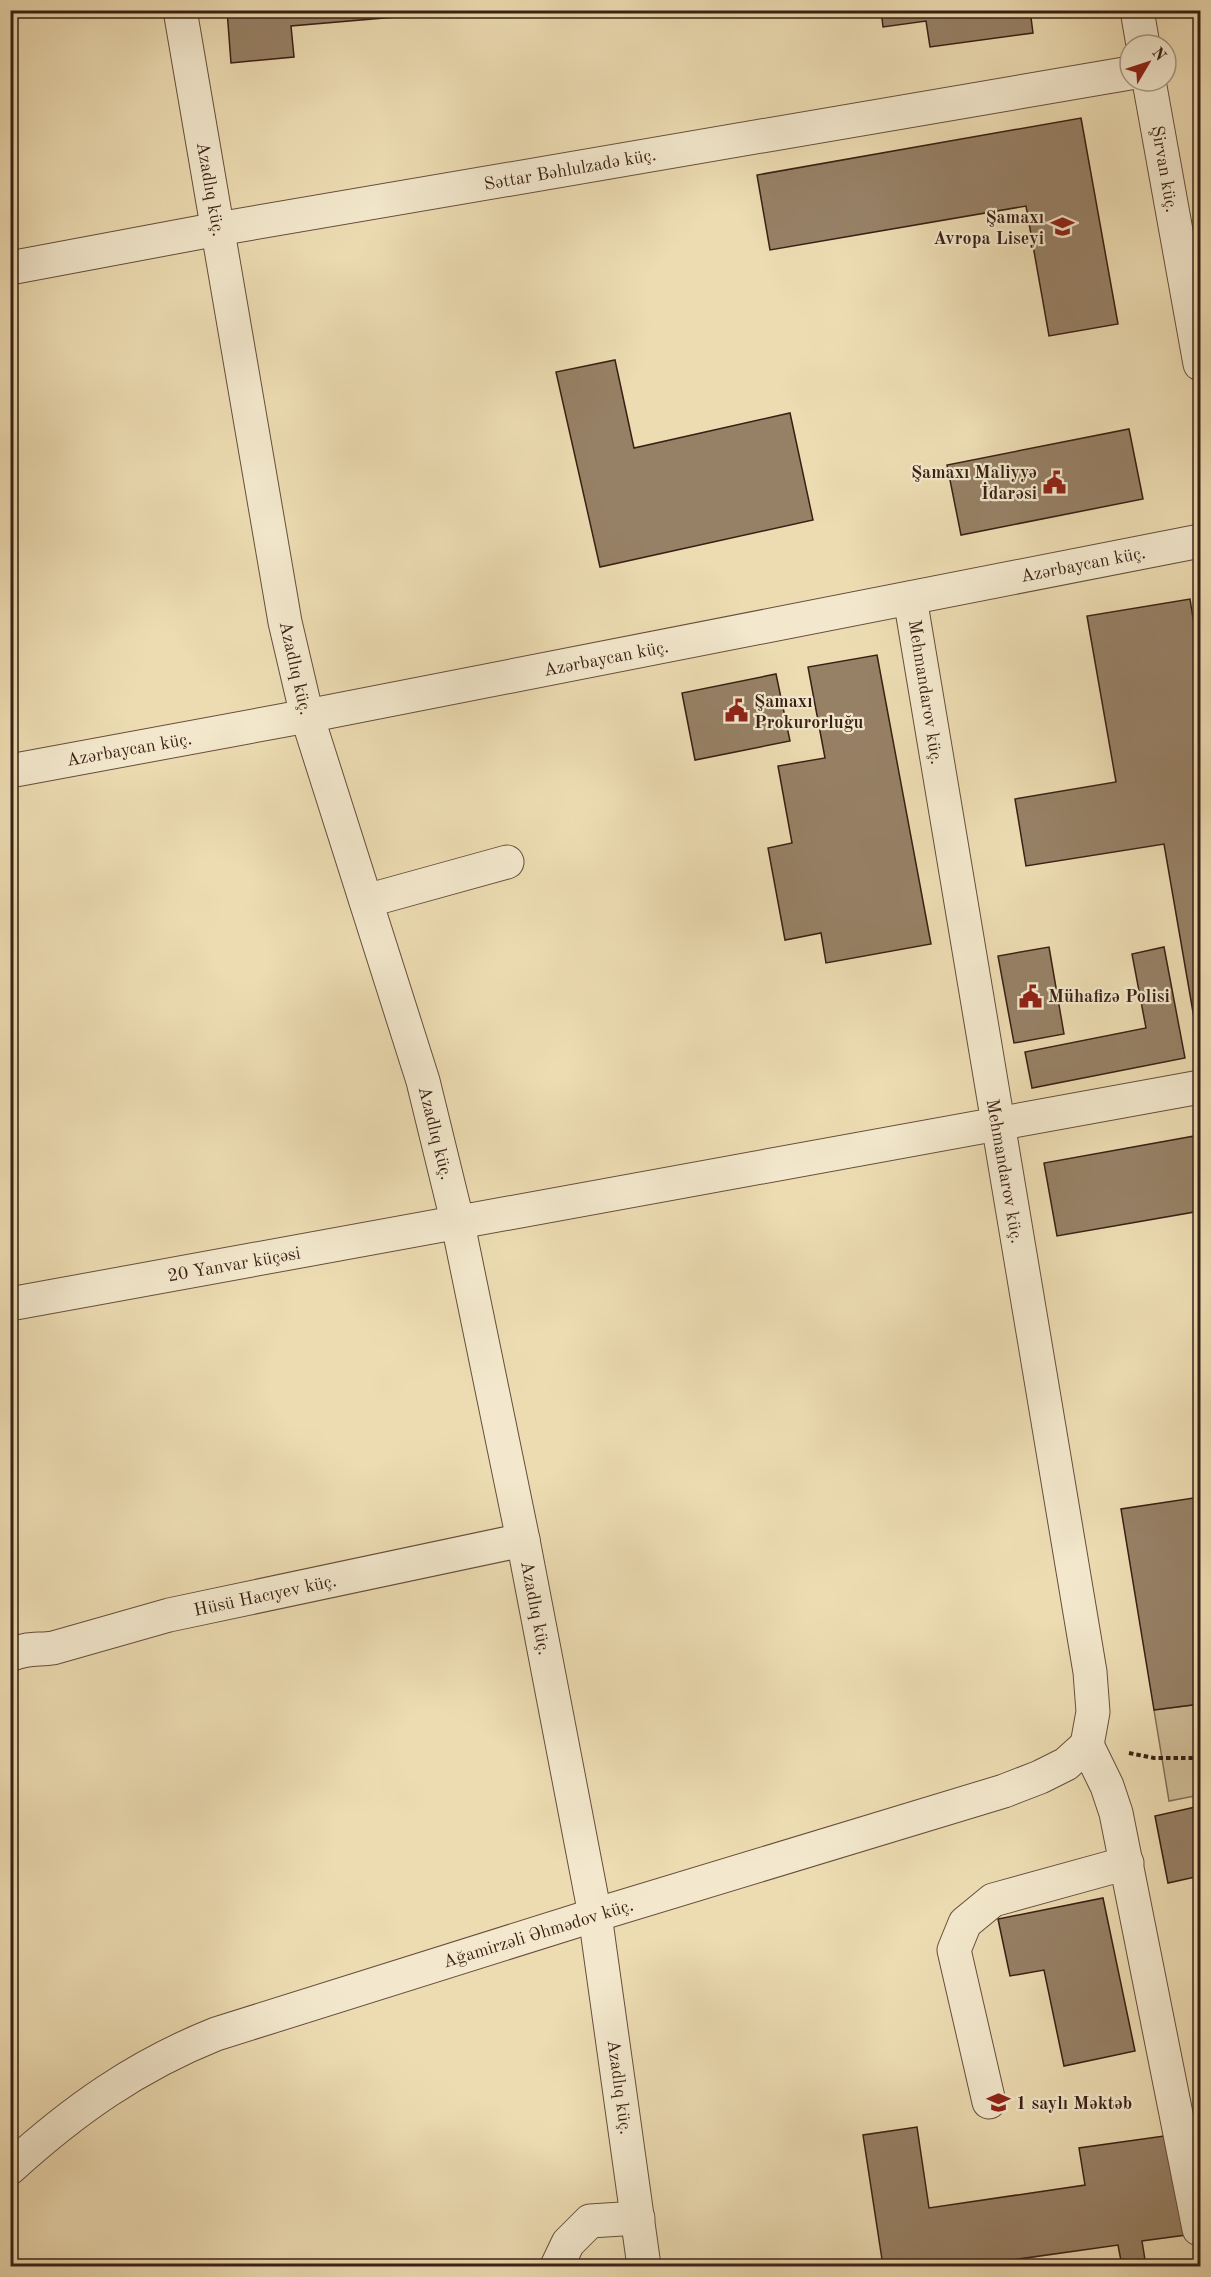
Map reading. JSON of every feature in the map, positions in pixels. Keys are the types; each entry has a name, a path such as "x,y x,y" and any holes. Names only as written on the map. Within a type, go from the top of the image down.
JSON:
{"street":[{"name":"Azadlıq küç.","path":"180,10 285,622 307,716 423,1081 458,1224 523,1540 595,1915 644,2266"},
{"path":"1137,10 1141,33"},
{"name":"Səttar Bəhlulzadə küç.","path":"10,268 218,229 1118,76"},
{"name":"Şirvan küç.","path":"1151,93 1196,310 1200,364"},
{"name":"Azərbaycan küç.","path":"10,771 307,716 1200,541"},
{"name":"Mehmandarov küç.","path":"910,598 1090,1672 1093,1712 1087,1744"},
{"path":"366,901 507,862"},
{"name":"20 Yanvar küçəsi","path":"10,1304 1200,1087"},
{"name":"Hüsü Hacıyev küç.","path":"14,1647 34,1650 53,1648 169,1615 523,1540"},
{"path":"1087,1744 1110,1795 1127,1863 1199,2229"},
{"name":"Ağamirzəli Əhmədov küç.","path":"10,2168 77,2111 102,2094 146,2066 216,2034 595,1915 1004,1791 1066,1764 1087,1744"},
{"path":"988,2102 954,1950 965,1923 993,1900 1127,1863"},
{"path":"557,2266 568,2243 590,2221 638,2218"}],"path":[{"path":"1087,1744 1154,1758 1200,1758"}],"shaded area":[{"path":"1200,1704 1200,1795 1169,1801 1154,1710"}],"building":[{"path":"227,10 419,10 419,15 291,26 294,57 231,63"},
{"path":"881,10 1030,10 1033,33 930,47 926,21 883,27"},
{"path":"1081,118 1118,324 1049,336 1026,206 770,250 757,175"},
{"path":"615,360 634,448 790,413 813,520 600,567 556,372"},
{"path":"1129,429 1143,499 961,535 947,465"},
{"path":"1190,599 1200,662 1200,1017 1194,1018 1164,844 1026,866 1015,799 1116,782 1087,616"},
{"path":"877,655 931,944 826,963 821,933 785,940 768,848 792,843 778,766 825,758 808,667"},
{"path":"776,674 790,741 695,760 682,693"},
{"path":"1049,947 1064,1034 1014,1043 998,956"},
{"path":"1164,947 1185,1058 1032,1088 1025,1052 1146,1028 1132,954"},
{"path":"1200,1135 1200,1211 1057,1236 1044,1163"},
{"path":"1200,1497 1200,1704 1154,1710 1121,1509"},
{"path":"1200,1806 1200,1876 1168,1883 1155,1816"},
{"path":"1103,1898 1135,2051 1064,2066 1044,1970 1010,1976 998,1919"},
{"path":"917,2127 929,2208 1085,2185 1079,2148 1171,2135 1186,2235 1142,2241 1146,2266 1122,2266 1118,2245 969,2266 883,2266 863,2135"}],"place":[{"name":"Şamaxı Avropa Liseyi","path":"1062,227"},
{"name":"Şamaxı Maliyyə İdarəsi","path":"1055,482"},
{"name":"Şamaxı Prokurorluğu","path":"736,711"},
{"name":"Mühafizə Polisi","path":"1030,996"},
{"name":"1 saylı Məktəb","path":"998,2103"}]}
